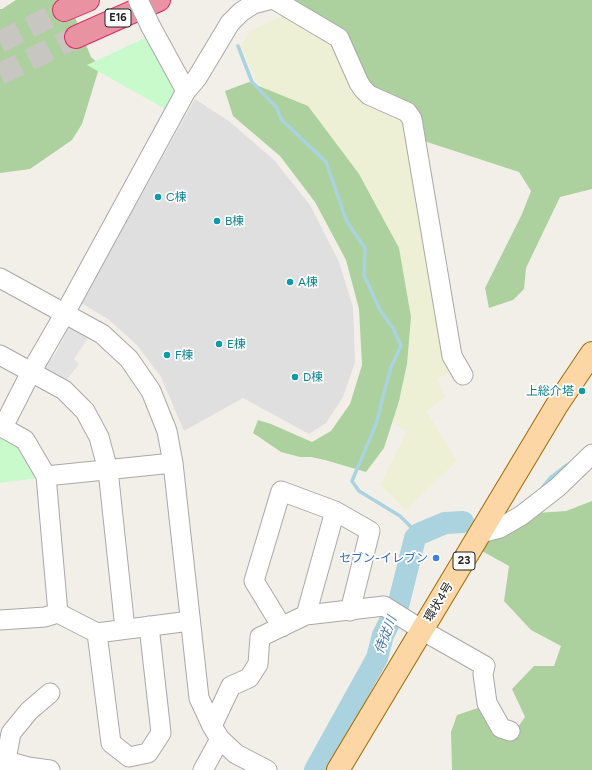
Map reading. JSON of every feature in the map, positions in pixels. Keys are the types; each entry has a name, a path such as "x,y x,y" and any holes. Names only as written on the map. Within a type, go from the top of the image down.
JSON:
{"highway":[{"path":"64,10 88,0"},
{"name":"E16","path":"76,37 159,0"}],"main road":[{"name":"環状4号","path":"338,770 557,405 592,353"}],"street":[{"path":"138,0 186,91"},
{"path":"58,613 46,476 25,440 2,427 31,372 66,313 186,91 197,78 230,23 241,12 253,4 268,0"},
{"path":"275,0 339,38 358,83 363,89 369,95 407,112 412,119 452,356 463,375"},
{"path":"0,278 102,334 129,359 151,391 167,431 173,464 199,698 216,733 236,754 267,770"},
{"path":"0,355 64,390 85,411 99,437 108,470 125,630"},
{"path":"481,532 500,528 522,515 558,487 592,454"},
{"path":"46,476 173,464"},
{"path":"282,627 254,581 281,491 335,512 370,531 350,611"},
{"path":"306,615 335,512"},
{"path":"203,770 231,686 249,678 258,664 260,637 306,615 384,606 485,666 483,674 487,703 501,728 510,731"},
{"path":"0,620 46,617 58,613 97,633 190,621"},
{"path":"97,633 111,743 129,757 148,753 161,733 149,626"},
{"path":"50,693 29,711 11,733 3,762 50,770"}],"shaded area":[{"path":"195,99 230,122 274,160 310,205 339,262 353,307 355,362 343,397 326,423 309,434 243,398 184,431 161,377 137,345 108,319 81,303"},
{"path":"69,327 88,338 74,359 79,364 65,382 48,374 45,367 56,353"}],"green space":[{"path":"16,0 68,0 91,57 100,65 82,124 72,140 30,169 0,173 0,9"},
{"path":"293,0 592,0 592,189 560,197 526,268 524,289 513,300 489,308 485,288 522,214 531,191 519,172 424,141 374,92 345,31"},
{"path":"286,14 329,37 409,130 454,371 438,378 445,397 427,412 457,461 406,510 380,485 407,431 393,423 390,377 404,348 279,103 256,81 241,46 250,31"},
{"path":"147,37 177,90 167,110 87,65"},
{"path":"249,82 308,106 359,174 399,248 411,317 407,364 399,401 384,448 366,472 325,460 311,457 300,457 281,452 253,433 258,420 271,424 312,442 331,431 350,404 362,365 359,309 346,260 315,202 280,156 233,116 225,91"},
{"path":"0,432 25,448 38,478 0,483"},
{"path":"592,501 592,770 452,770 451,732 457,715 478,708 513,734 525,717 512,689 534,666 554,666 561,646 531,630 504,601 509,566 482,551 508,515 566,511"}],"waterway":[{"path":"238,46 252,82 277,108 281,119 326,162 347,222 365,248 364,275 380,310 393,328 401,346 391,367 376,424 352,481 359,491 400,516 412,528 415,538"},
{"name":"侍従川","path":"542,488 550,478 567,465"},
{"name":"侍従川","path":"315,770 377,658 383,635 398,606 415,538 419,534 445,523 463,522"}],"tunnel":[{"path":"0,42 64,10"},
{"path":"0,74 76,37"}],"place":[{"name":"C棟","path":"158,197"},
{"name":"B棟","path":"217,221"},
{"name":"A棟","path":"290,282"},
{"name":"E棟","path":"219,344"},
{"name":"F棟","path":"167,355"},
{"name":"D棟","path":"295,377"},
{"name":"上総介塔","path":"582,391"},
{"name":"セブン-イレブン","path":"436,558"}]}
